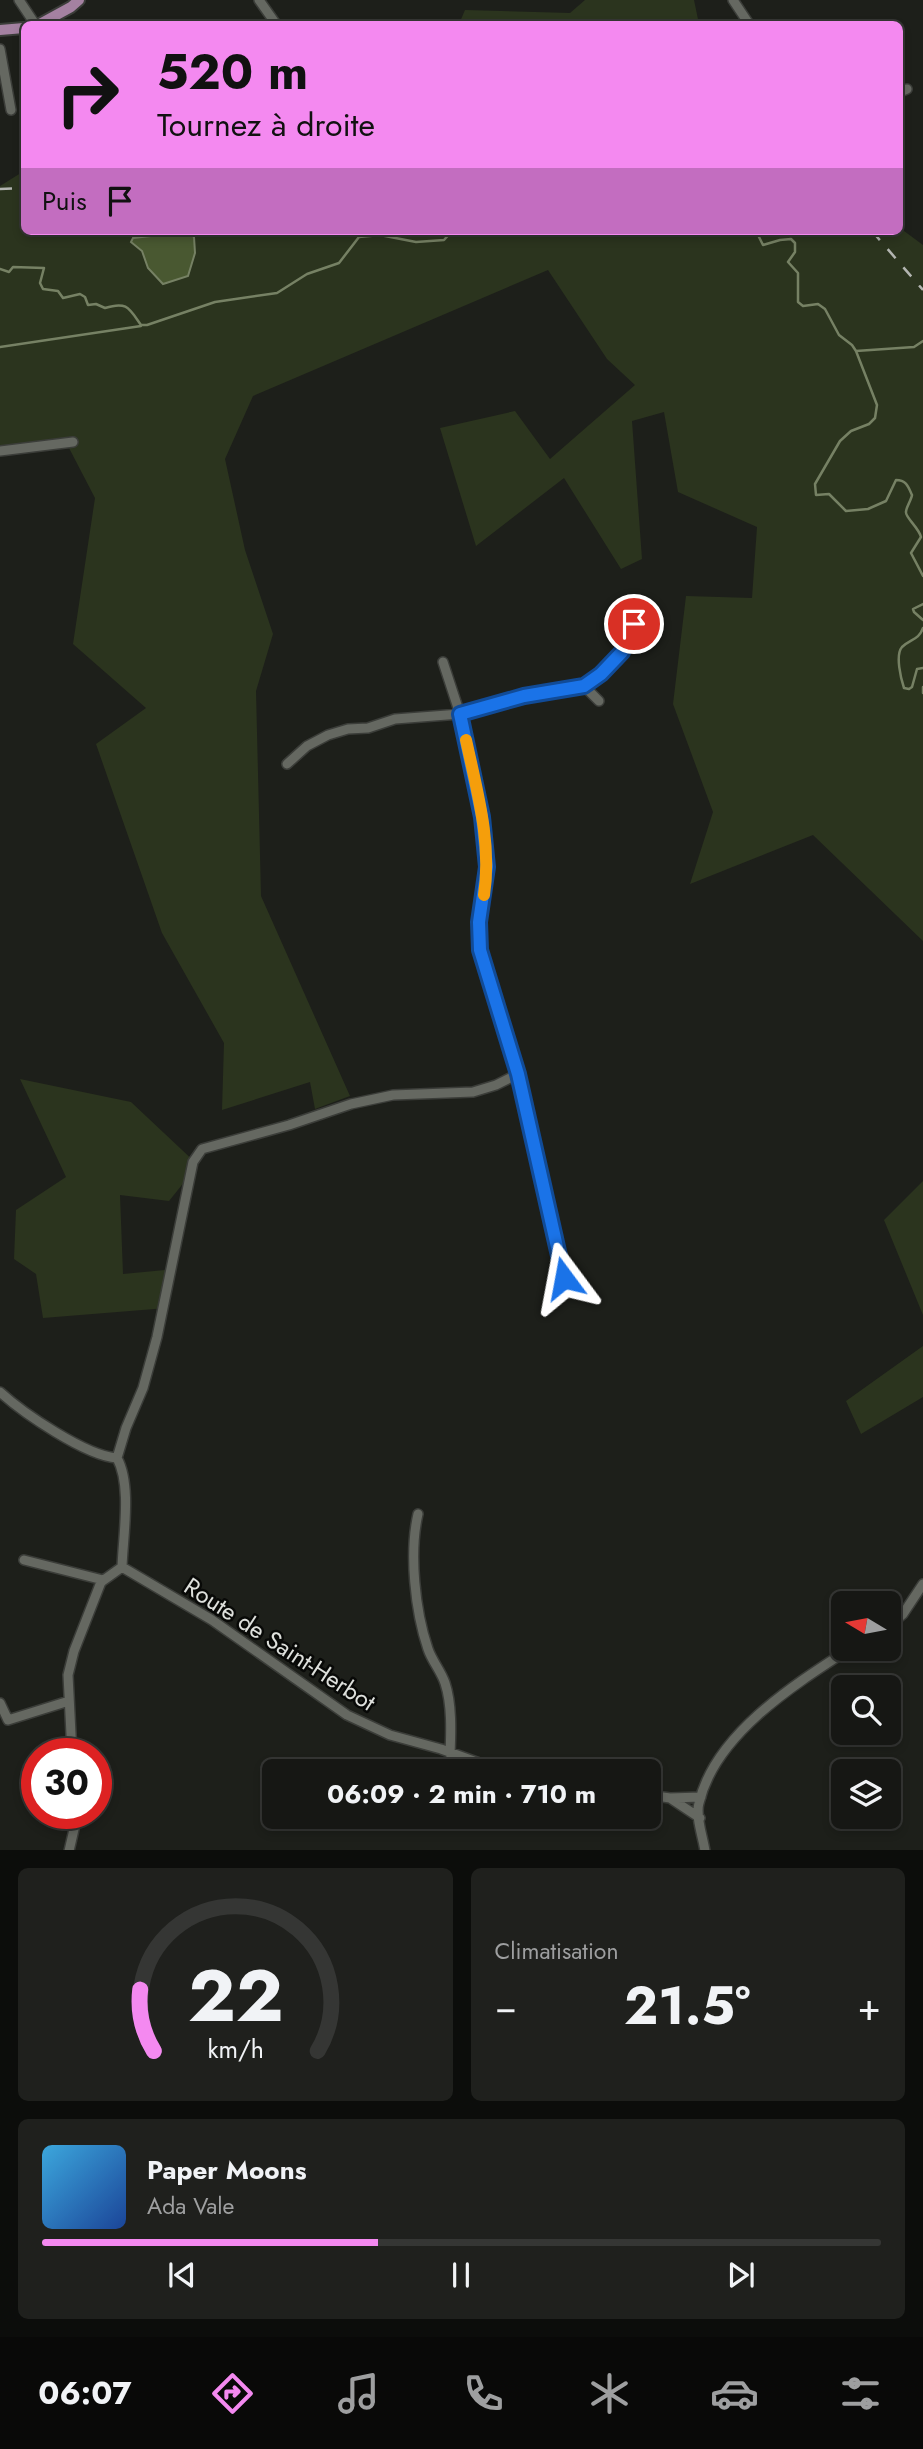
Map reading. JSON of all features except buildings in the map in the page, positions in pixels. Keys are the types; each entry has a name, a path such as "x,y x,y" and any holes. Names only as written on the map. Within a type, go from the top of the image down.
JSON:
{"main road":[{"path":"48,21 79,0"},
{"path":"0,30 21,28"}],"street":[{"path":"19,0 41,21"},
{"path":"258,0 274,21"},
{"path":"733,0 747,21"},
{"path":"0,49 11,110"},
{"path":"0,451 73,442"},
{"path":"287,764 295,754 328,735 348,729 368,728 395,719 460,714 524,696 584,686 601,674 622,652 634,624"},
{"path":"443,662 460,714 482,817 487,867 479,922 480,950 518,1074 564,1278 573,1292"},
{"path":"584,686 599,701"},
{"path":"71,1738 68,1675 74,1651 103,1580 122,1567 125,1496 122,1467 117,1458 126,1427 143,1388 157,1337 193,1162 202,1149 289,1125 351,1104 393,1095 473,1092 518,1074"},
{"path":"0,1392 71,1440 98,1454 117,1458"},
{"path":"418,1514 415,1550 421,1620 428,1650 445,1683 450,1754"},
{"path":"24,1560 103,1580"},
{"name":"Route de Saint-Herbot","path":"122,1567 212,1620 347,1715 390,1735 465,1759"},
{"path":"901,1616 923,1584"},
{"path":"705,1850 699,1801 713,1766 738,1735 793,1688 832,1661"},
{"path":"0,1703 8,1720 69,1701"},
{"path":"661,1797 699,1801"},
{"path":"670,1798 700,1818"},
{"path":"69,1850 74,1829"}],"shaded area":[{"path":"585,0 694,0 698,21 460,21 465,10 570,13"},
{"path":"21,173 21,235 903,235 903,230 923,245 923,941 813,835 690,884 713,812 673,704 686,596 752,598 757,527 678,492 664,412 632,421 642,559 621,569 564,478 476,546 440,428 515,411 550,459 635,385 607,359 548,270 253,396 225,459 245,550 273,634 256,691 261,896 350,1096 315,1109 310,1082 222,1110 224,1043 162,933 96,744 146,708 73,644 95,498 69,448 0,453 0,186"},
{"path":"191,235 194,237 195,253 188,276 163,284 148,268 142,251 131,242 133,238"},
{"path":"20,1079 131,1102 198,1165 169,1201 120,1195 123,1274 165,1270 167,1308 43,1318 36,1274 14,1259 16,1210 66,1177"},
{"path":"923,1181 923,1315 884,1220"},
{"path":"923,1346 923,1397 861,1434 846,1401"}],"waterway":[{"path":"0,269 9,272 13,267 44,268 40,283 43,289 58,291 63,298 80,294 85,297 88,305 96,304 105,308 123,306 130,310 141,325 147,325 215,302 277,293 307,274 339,263 359,237 380,235"},
{"path":"380,235 416,242 444,240 448,235"},
{"path":"758,235 763,245 791,239 795,243 795,252 788,262 798,273 798,302 803,306 818,304 825,309 839,335 856,351 877,405 875,418 869,424 851,431 840,441 815,484 816,495 829,494 846,511 868,509 886,501 896,480 904,482 912,495 906,514 921,537 911,553 923,576"},
{"path":"0,347 141,326"},
{"path":"856,351 914,347 923,341"},
{"path":"923,604 913,609 923,620"},
{"path":"923,628 919,635 905,644 900,651 899,667 904,688 912,687 917,669 923,668"},
{"path":"923,687 923,693"}],"railway":[{"path":"0,189 21,188"},
{"path":"875,235 923,290"}],"slow traffic":[{"path":"466,740 482,817 487,867 484,895"}],"route":[{"path":"564,1278 518,1074 480,950 479,922 487,867 482,817 460,714 524,696 584,686 601,674 622,652 634,624"}]}
